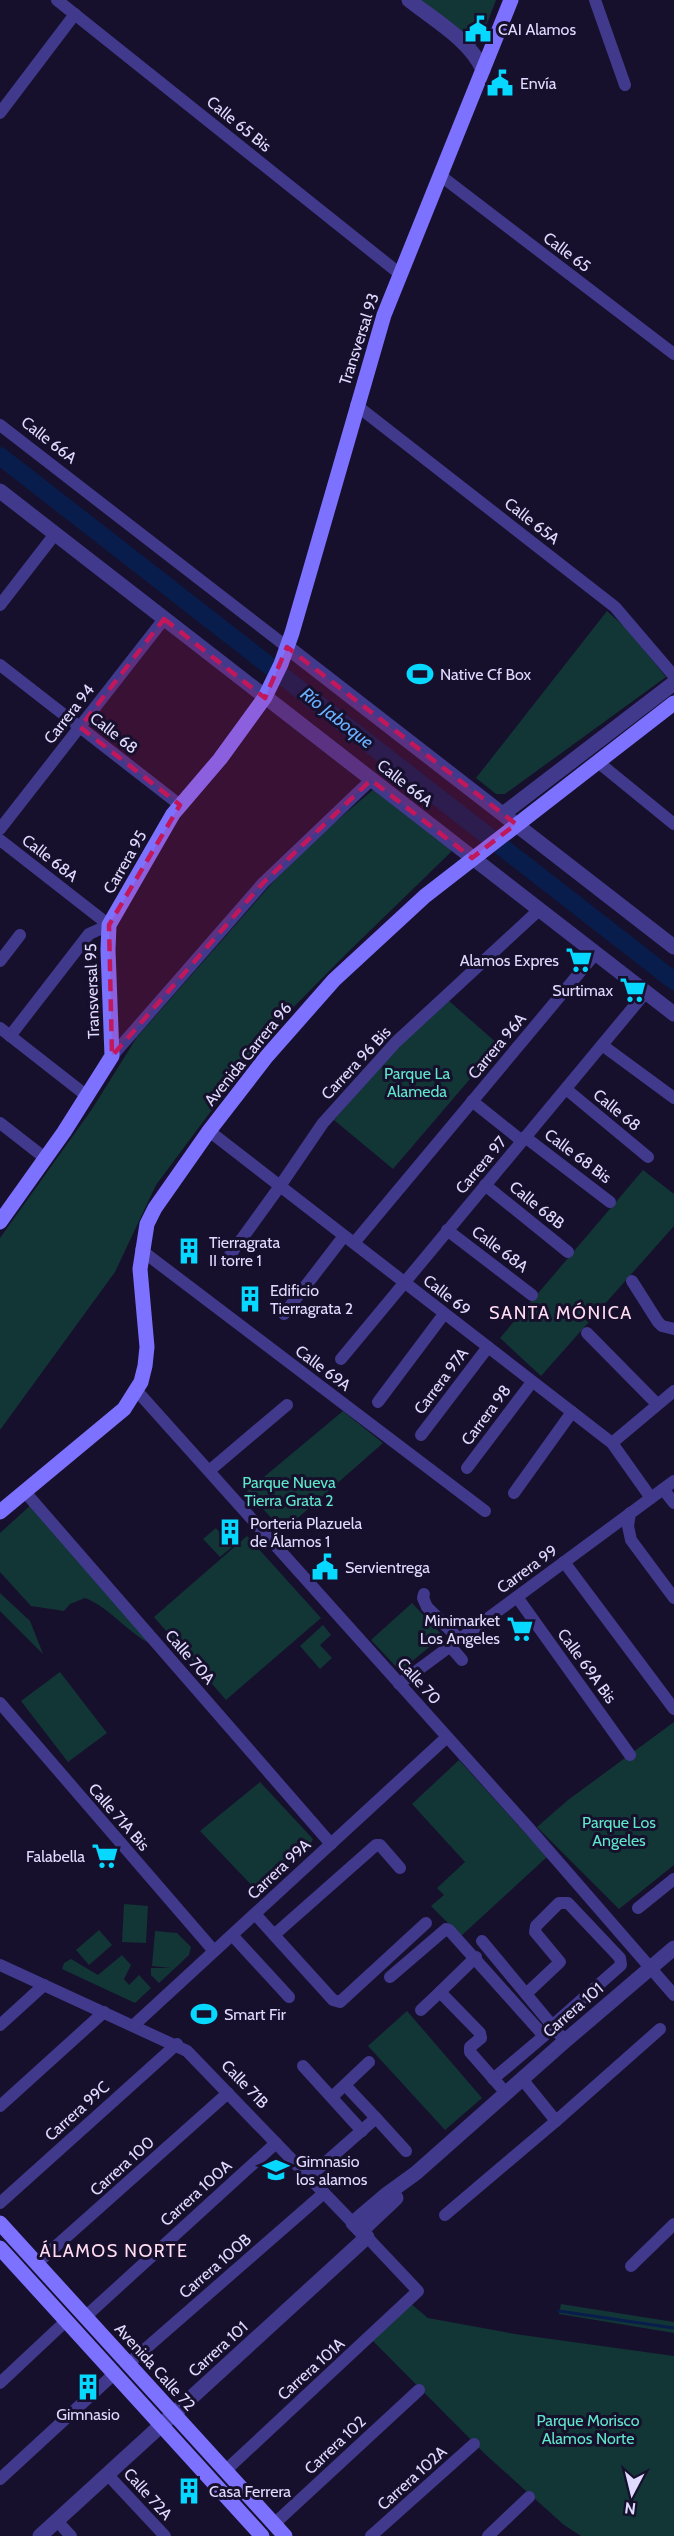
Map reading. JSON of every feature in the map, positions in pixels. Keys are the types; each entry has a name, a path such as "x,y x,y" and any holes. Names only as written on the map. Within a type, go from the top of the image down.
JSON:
{"main road":[{"name":"Transversal 93","path":"267,693 287,647 376,338 511,0"},
{"name":"Carrera 95","path":"109,925 180,805 220,759 267,693"},
{"name":"Avenida Carrera 96","path":"0,1512 124,1409 137,1391 143,1374 147,1347 140,1269 141,1250 147,1224 155,1208 209,1131 282,1037 334,980 396,921 475,856 674,703"},
{"name":"Transversal 95","path":"109,925 112,1056"},
{"path":"0,1220 45,1158 112,1056"},
{"name":"Avenida Calle 72","path":"0,2223 279,2530"},
{"path":"2,2257 66,2321 262,2536"}],"street":[{"name":"Calle 65 Bis","path":"57,0 400,274"},
{"path":"409,0 465,45 477,57 483,70"},
{"path":"595,0 625,85"},
{"path":"0,113 75,14"},
{"name":"Calle 65","path":"441,176 674,354"},
{"name":"Calle 65A","path":"356,405 615,607 674,676"},
{"name":"Calle 66A","path":"0,424 503,814 511,829 674,947"},
{"name":"Calle 66A","path":"0,491 164,619 267,693 371,780 475,856 674,1014"},
{"path":"0,605 55,534"},
{"name":"Carrera 94","path":"0,829 164,619"},
{"name":"Calle 68","path":"0,665 180,805"},
{"path":"503,814 674,683"},
{"path":"598,762 674,824"},
{"path":"112,1056 262,883 371,780"},
{"name":"Calle 68A","path":"0,840 109,925"},
{"name":"Carrera 96 Bis","path":"225,1262 323,1122 396,1042 539,909"},
{"name":"Carrera 95","path":"5,1032 89,934 109,925"},
{"path":"0,961 20,935"},
{"name":"Carrera 96A","path":"284,1314 472,1101 596,953"},
{"name":"Carrera 97","path":"341,1359 646,992"},
{"path":"5,1032 87,1096"},
{"path":"603,1045 674,1098"},
{"name":"Calle 68","path":"566,1089 648,1157"},
{"name":"Calle 68 Bis","path":"472,1101 610,1202"},
{"path":"0,1123 45,1158"},
{"name":"Calle 69","path":"209,1131 612,1443 651,1498"},
{"name":"Calle 68B","path":"485,1185 568,1252"},
{"name":"Calle 68A","path":"447,1230 532,1294"},
{"name":"Calle 69A","path":"141,1250 485,1511"},
{"path":"632,1281 658,1322 662,1326 674,1329"},
{"path":"378,1402 444,1314"},
{"path":"587,1333 657,1404"},
{"name":"Carrera 97A","path":"421,1435 488,1347"},
{"name":"Carrera 98","path":"467,1468 532,1382"},
{"name":"Calle 70","path":"137,1391 674,1995"},
{"path":"612,1443 674,1391"},
{"path":"209,1472 287,1405"},
{"path":"514,1493 572,1412"},
{"name":"Carrera 99","path":"399,1684 674,1481"},
{"path":"663,1489 674,1503"},
{"name":"Calle 70A","path":"25,1492 331,1844"},
{"path":"630,1513 628,1526 631,1540 674,1598"},
{"path":"564,1562 674,1708"},
{"path":"424,1594 423,1598 427,1606 454,1643 462,1660"},
{"name":"Calle 69A Bis","path":"517,1597 630,1755"},
{"name":"Calle 71A Bis","path":"0,1703 214,1951"},
{"name":"Carrera 99A","path":"134,2025 447,1737"},
{"path":"274,1935 373,1846 380,1845 400,1868"},
{"path":"638,1908 674,1879"},
{"path":"526,1994 560,1962 535,1932 536,1926 560,1903 568,1903 620,1958 621,1965 553,2025"},
{"path":"255,1914 333,2000 340,2002 426,1923"},
{"path":"390,1977 446,1929 449,1930 476,1957 544,2036 493,2079"},
{"path":"232,1935 289,1997"},
{"path":"482,1941 565,2041"},
{"name":"Carrera 101","path":"40,2536 173,2414 394,2200 416,2173 674,1948"},
{"path":"421,2010 476,1957"},
{"name":"Calle 71B","path":"0,1965 177,2044 194,2056 418,2291"},
{"path":"0,2025 44,1985"},
{"path":"440,1992 480,2033 481,2038 470,2047 470,2052 506,2093"},
{"path":"0,2106 104,2012"},
{"path":"445,2216 660,2029"},
{"name":"Carrera 99C","path":"0,2203 177,2044"},
{"path":"332,2097 369,2062"},
{"path":"303,2066 362,2131"},
{"path":"522,2079 556,2121"},
{"path":"345,2085 406,2151"},
{"name":"Carrera 100","path":"37,2263 228,2092"},
{"path":"309,2177 376,2118"},
{"name":"Carrera 100A","path":"85,2316 276,2143"},
{"name":"Carrera 100B","path":"128,2364 324,2193"},
{"path":"631,2266 674,2224"},
{"name":"Carrera 101A","path":"225,2470 418,2291"},
{"path":"0,2383 66,2321"},
{"path":"0,2479 114,2374"},
{"name":"Carrera 102","path":"279,2530 419,2391"},
{"name":"Carrera 102A","path":"371,2536 474,2444"},
{"name":"Calle 72A","path":"108,2474 165,2536"},
{"path":"488,2536 529,2497"},
{"path":"57,2521 71,2536"}],"highlighted area":[{"path":"164,619 265,698 287,647 516,824 472,858 371,780 263,883 112,1056 109,925 180,805 80,727"}],"green space":[{"path":"418,0 496,0 486,26 479,18 469,30 479,39 476,46"},
{"path":"607,611 626,628 666,677 505,794 496,794 476,778"},
{"path":"374,789 451,849 451,852 273,1028 156,1185 115,1272 0,1430 0,1238 92,1109 137,1037 273,882 321,834"},
{"name":"Parque La Alameda","path":"449,1001 499,1045 393,1169 334,1120 399,1045"},
{"path":"643,1170 674,1194 674,1226 541,1376 500,1338"},
{"name":"Parque Nueva Tierra Grata 2","path":"343,1411 383,1443 283,1531 247,1491"},
{"path":"33,1503 153,1645 135,1634 103,1608 85,1598 70,1604 64,1611 31,1606 0,1572 0,1533"},
{"path":"216,1528 232,1547 220,1557 203,1539"},
{"path":"247,1536 321,1618 226,1700 154,1617"},
{"path":"0,1593 30,1621 43,1654 0,1611"},
{"path":"412,1603 443,1636 400,1671 371,1640"},
{"path":"323,1625 331,1635 320,1645 332,1658 320,1669 300,1646"},
{"path":"60,1672 107,1733 68,1762 21,1701"},
{"name":"Parque Los Angeles","path":"674,1722 674,1865 619,1909 537,1827 568,1800"},
{"path":"459,1760 547,1857 461,1936 431,1906 444,1895 437,1888 465,1862 412,1804"},
{"path":"260,1782 313,1839 309,1847 257,1891 200,1831"},
{"path":"124,1904 148,1906 146,1943 122,1942"},
{"path":"99,1930 112,1945 89,1965 76,1950"},
{"path":"155,1931 177,1933 191,1947 189,1955 159,1983 151,1975 151,1968 171,1968 152,1966"},
{"path":"122,1955 131,1965 124,1979 129,1985 139,1975 151,1988 135,2003 62,1969 64,1963 71,1959 98,1975"},
{"path":"407,2011 482,2098 445,2130 368,2046"},
{"name":"Parque Morisco Alamos Norte","path":"410,2303 428,2318 515,2334 674,2356 674,2536 581,2536 564,2525 486,2455 371,2339"},
{"path":"561,2304 674,2322 674,2333 559,2314"}],"waterway":[{"name":"Río Jaboque","path":"0,456 674,981"},
{"path":"559,2311 674,2328"}],"place":[{"name":"CAI Alamos","path":"478,29"},
{"name":"Envía","path":"500,83"},
{"name":"Native Cf Box","path":"420,674"},
{"name":"Alamos Expres","path":"579,960"},
{"name":"Surtimax","path":"633,990"},
{"name":"Tierragrata II torre 1","path":"189,1251"},
{"name":"Edificio Tierragrata 2","path":"250,1299"},
{"name":"Porteria Plazuela de Álamos 1","path":"230,1532"},
{"name":"Servientrega","path":"325,1567"},
{"name":"Minimarket Los Angeles","path":"520,1629"},
{"name":"Falabella","path":"105,1856"},
{"name":"Smart Fir","path":"204,2014"},
{"name":"Gimnasio los alamos","path":"276,2170"},
{"name":"Gimnasio","path":"88,2387"},
{"name":"Casa Ferrera","path":"189,2491"}],"district":[{"name":"SANTA MÓNICA","path":"561,1313"},
{"name":"ÁLAMOS NORTE","path":"114,2251"}]}
